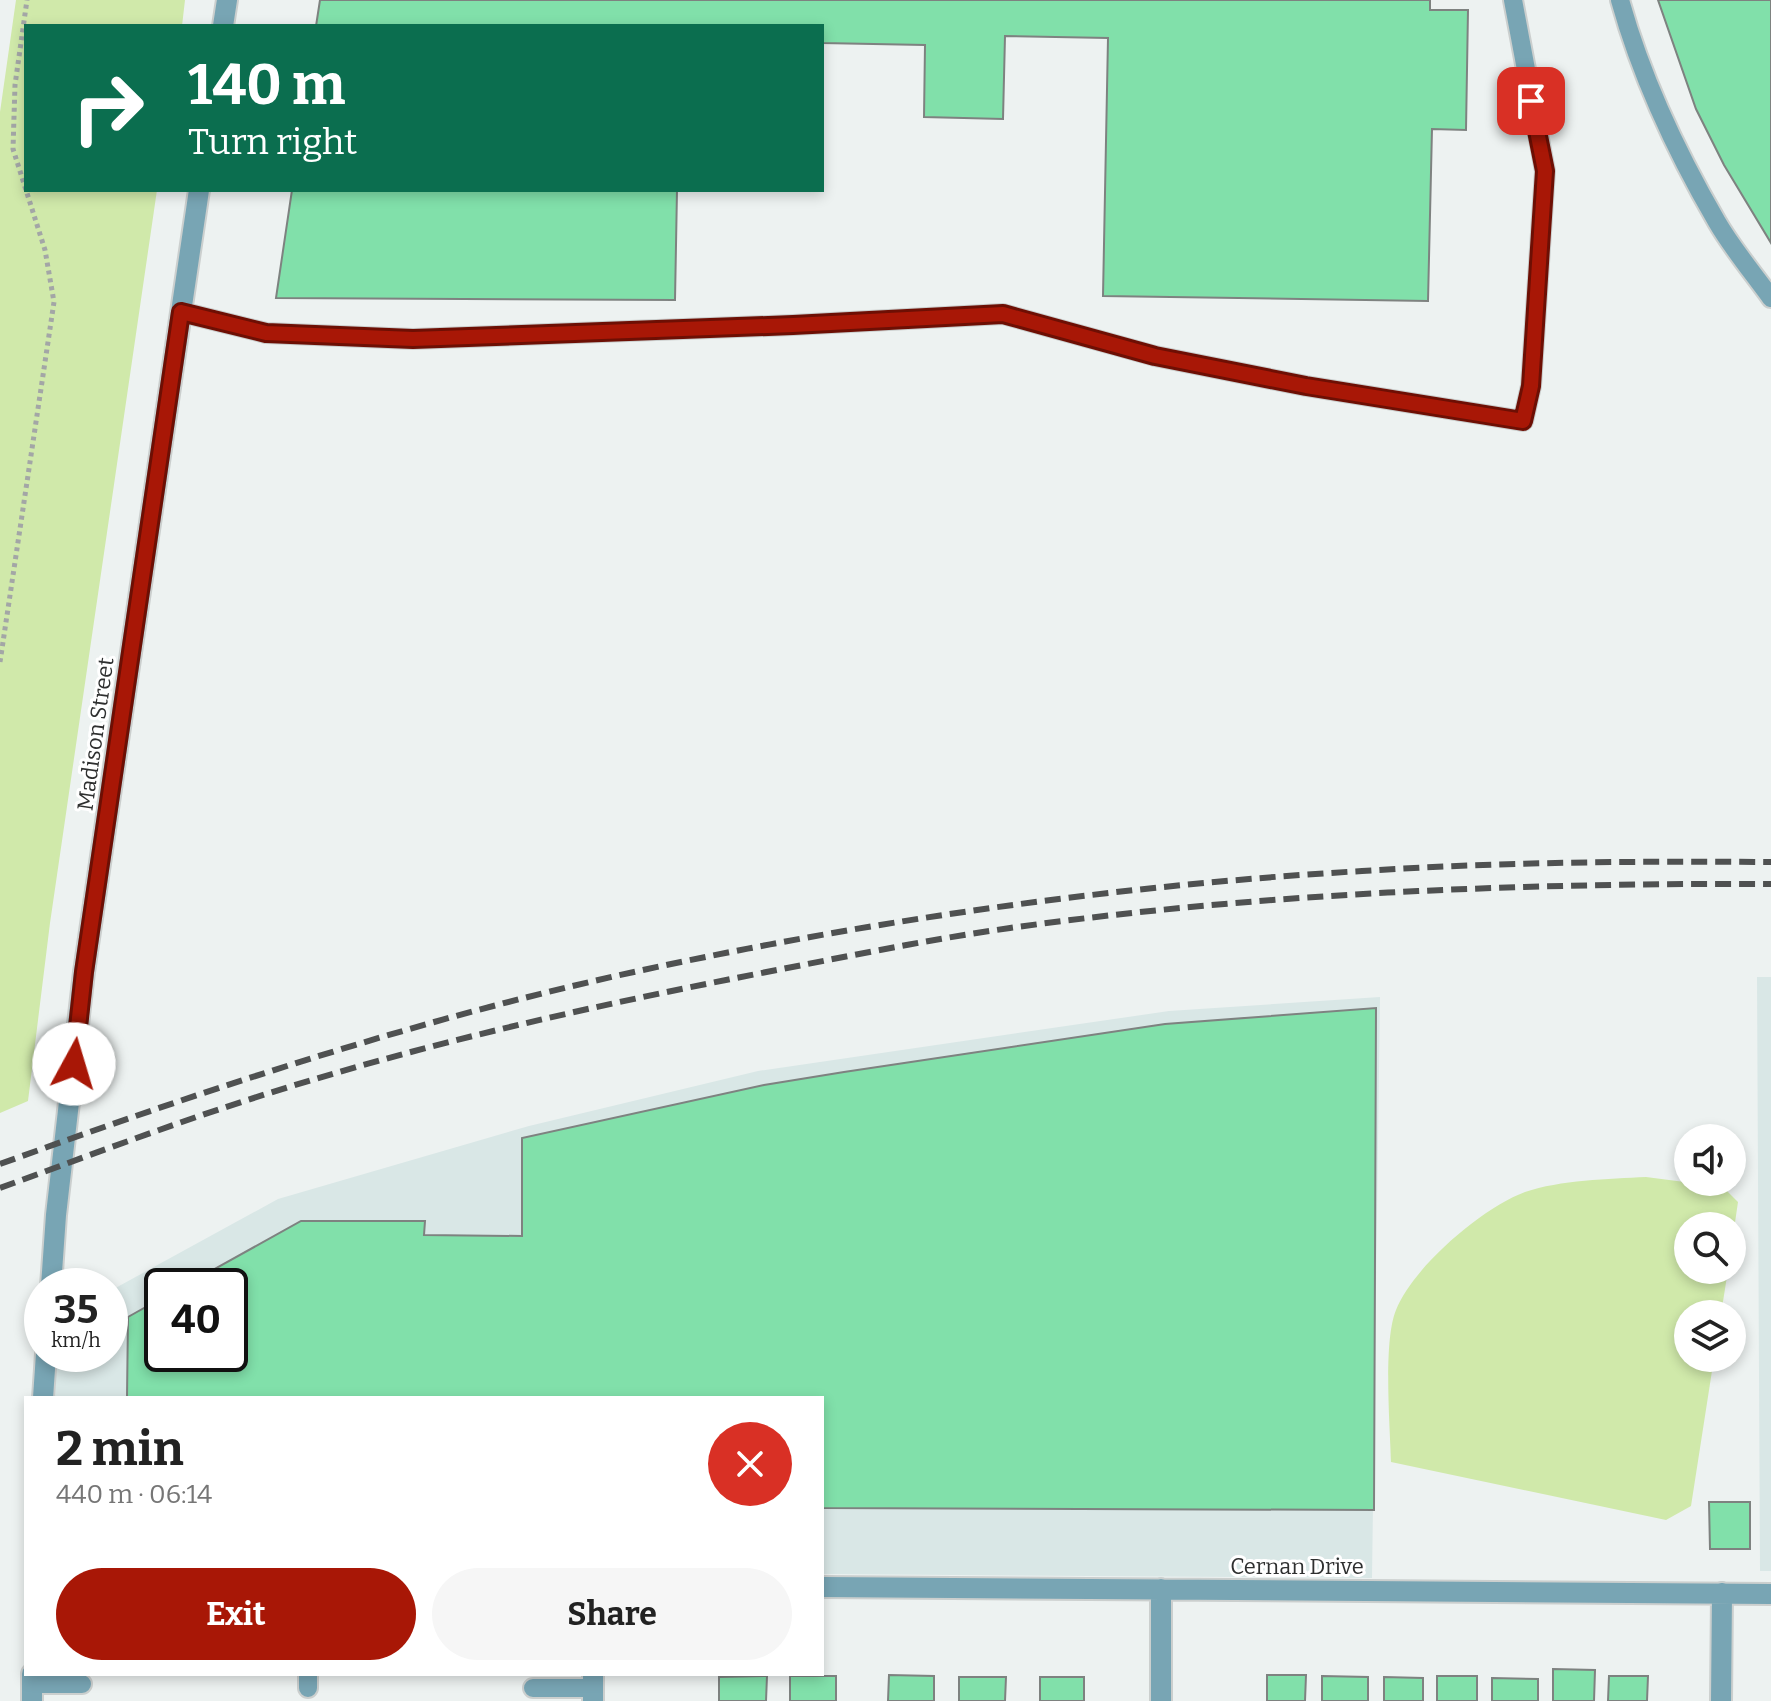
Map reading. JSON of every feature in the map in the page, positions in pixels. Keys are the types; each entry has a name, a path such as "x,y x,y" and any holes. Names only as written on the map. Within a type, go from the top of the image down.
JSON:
{"street":[{"path":"223,24 227,0"},
{"name":"Madison Street","path":"52,1268 84,972 199,192"},
{"path":"43,1396 45,1372"},
{"name":"Cernan Drive","path":"824,1587 1771,1594"},
{"path":"1161,1589 1161,1701"},
{"path":"1721,1701 1722,1593"}],"lane":[{"path":"181,312 266,333 413,339 1003,314 1155,356 1306,386 1523,421 1531,386 1545,171 1513,0"},
{"path":"1620,0 1666,121 1718,223 1771,298"},
{"path":"32,1686 82,1684"},
{"path":"533,1688 593,1688"}],"path":[{"path":"24,184 13,149 15,85 27,0"},
{"path":"0,662 54,302 45,250 27,192"}],"shaded area":[{"path":"1757,977 1771,977 1771,1571 1760,1571"},
{"path":"1380,997 1372,1578 824,1574 824,1396 55,1396 56,1372 128,1372 128,1281 144,1272 144,1372 248,1372 248,1268 152,1268 278,1199 529,1126 758,1071 1169,1011"}],"green space":[{"path":"16,0 185,0 182,24 24,24 24,192 157,192 50,923 28,1101 0,1113 0,112"},
{"path":"1646,1177 1674,1181 1674,1196 1732,1196 1738,1202 1737,1212 1674,1212 1674,1284 1726,1284 1723,1300 1674,1300 1674,1372 1712,1372 1691,1506 1666,1520 1391,1462 1388,1384 1392,1324 1396,1310 1417,1276 1470,1225 1508,1200 1539,1188 1601,1179"}],"building":[{"path":"320,0 1430,0 1430,10 1468,10 1466,130 1432,129 1428,301 1103,296 1108,38 1005,36 1003,119 924,117 925,45 824,43 824,24 316,24"},
{"path":"1658,0 1771,0 1771,243 1724,165 1696,109"},
{"path":"292,192 677,192 675,300 276,298"},
{"path":"1376,1008 1374,1510 824,1508 824,1396 127,1396 128,1317 144,1308 144,1372 248,1372 248,1268 216,1268 301,1221 425,1221 424,1235 522,1236 522,1138 764,1085 1165,1024"},
{"path":"1709,1502 1750,1502 1750,1549 1710,1549"},
{"path":"1553,1669 1595,1670 1594,1701 1553,1701"},
{"path":"889,1675 934,1676 934,1701 888,1701"},
{"path":"1267,1675 1306,1675 1305,1701 1267,1701"},
{"path":"767,1676 766,1701 719,1701 719,1677"},
{"path":"790,1676 836,1676 836,1701 790,1701"},
{"path":"1322,1676 1368,1677 1368,1701 1322,1701"},
{"path":"1437,1676 1477,1676 1477,1701 1437,1701"},
{"path":"1609,1676 1648,1676 1647,1701 1608,1701"},
{"path":"959,1677 1006,1677 1005,1701 959,1701"},
{"path":"1040,1677 1084,1677 1084,1701 1040,1701"},
{"path":"1384,1677 1423,1678 1423,1701 1384,1701"},
{"path":"1492,1678 1538,1679 1538,1701 1492,1701"}],"railway":[{"path":"0,1164 318,1056 480,1009 643,970 821,935 1091,895 1272,877 1516,864 1771,862"},
{"path":"0,1188 223,1108 428,1047 637,998 952,937 1104,916 1294,898 1485,888 1771,884"}],"route":[{"path":"74,1064 84,972 181,312 266,333 413,339 1003,314 1155,356 1306,386 1523,421 1531,386 1545,171 1531,101"}]}
